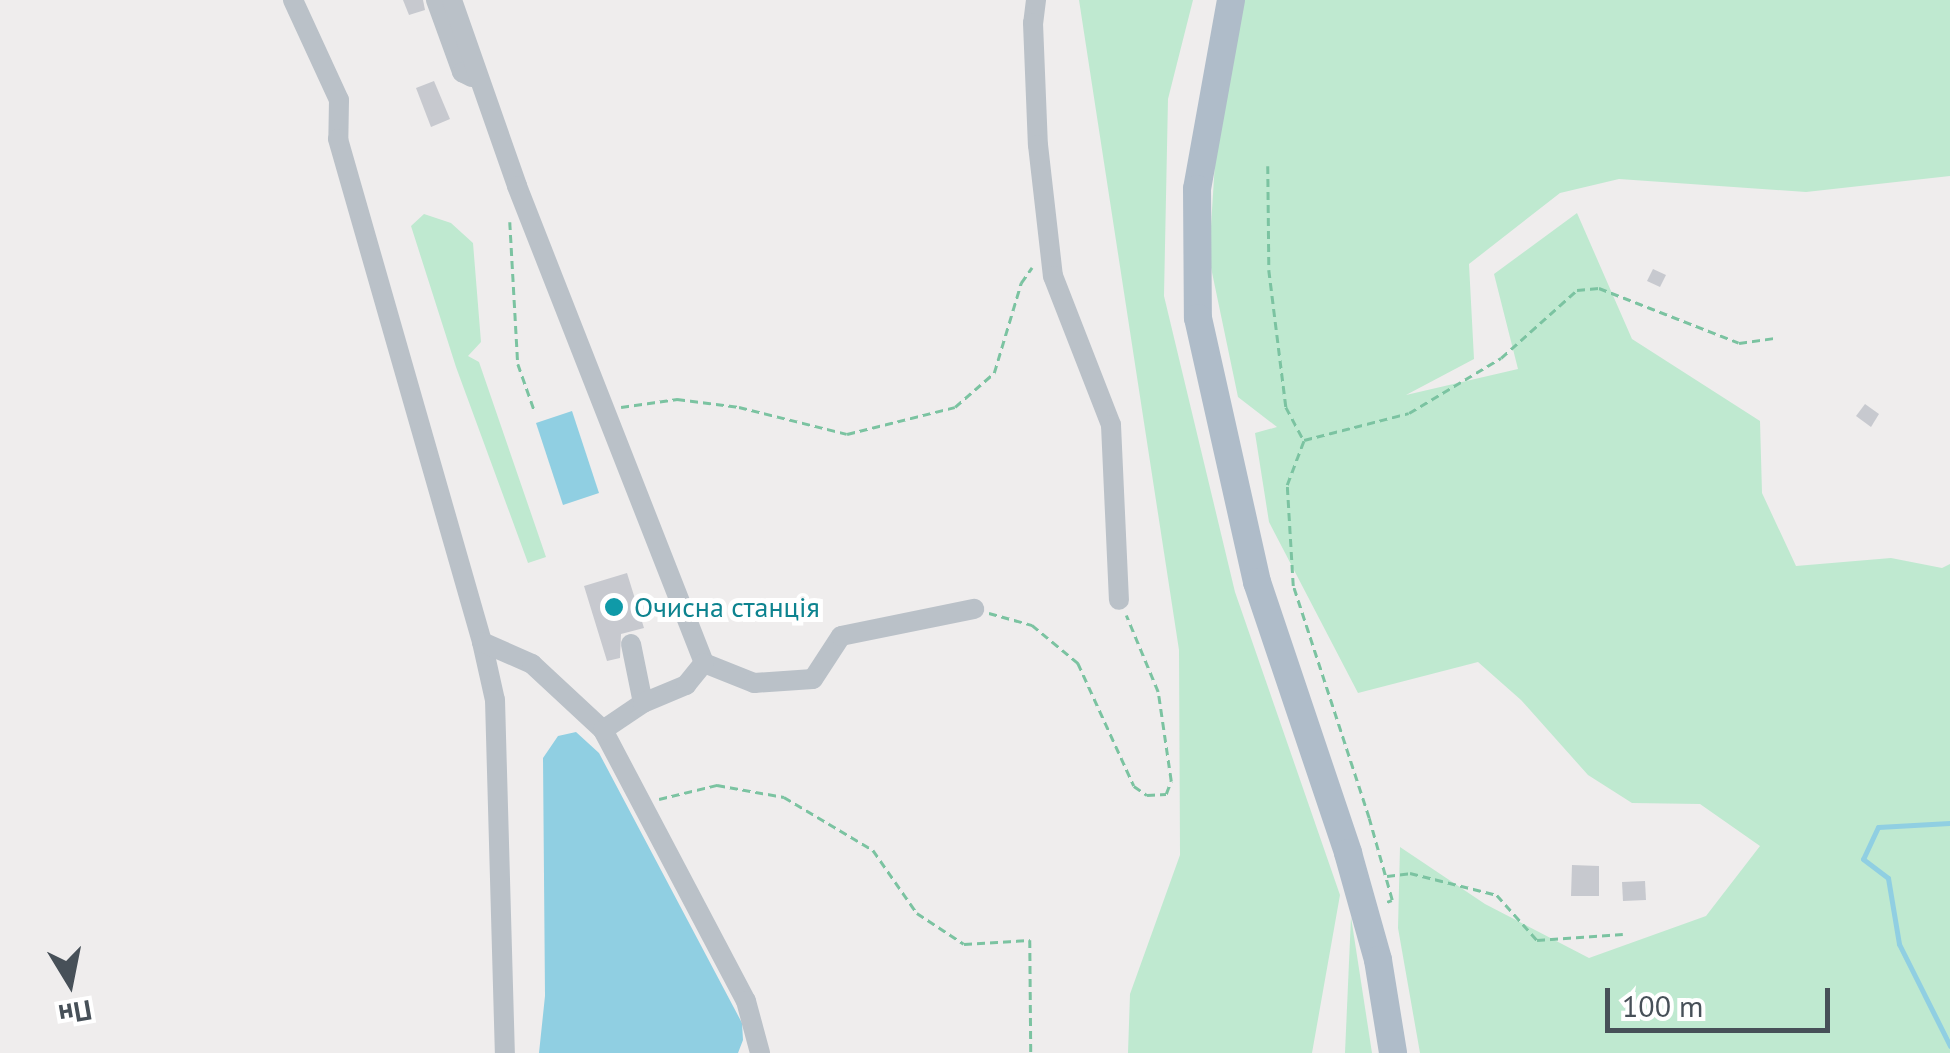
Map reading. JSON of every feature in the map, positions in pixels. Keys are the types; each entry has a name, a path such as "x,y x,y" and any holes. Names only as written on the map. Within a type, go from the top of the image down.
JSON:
{"main road":[{"path":"1231,0 1197,189 1198,318 1257,582 1364,912 1393,1053"}],"lane":[{"path":"294,0 340,100 338,138 482,642 495,700 505,1053"},
{"path":"436,0 462,72 480,82"},
{"path":"452,0 518,186 704,664 754,682 812,680 842,636 974,609"},
{"path":"1036,0 1038,146 1053,276 1111,425 1120,600"},
{"path":"482,642 532,664 603,730 746,1002 760,1053"},
{"path":"631,644 643,703"},
{"path":"603,730 643,703 686,685 704,664"}],"path":[{"path":"1268,166 1269,270 1286,407 1304,440 1287,486 1293,586 1392,900 1364,912"},
{"path":"518,186 508,232 512,322 518,364 535,412"},
{"path":"605,410 678,399 739,406 847,434 955,407 994,373 1020,283 1049,243"},
{"path":"1304,440 1409,413 1501,358 1577,290 1600,288 1739,342 1774,338"},
{"path":"974,609 1032,625 1078,663 1134,786 1147,795 1166,794 1171,782 1158,692 1120,600"},
{"path":"639,804 718,785 784,798 873,850 917,914 964,944 1030,940 1031,1053"},
{"path":"1385,876 1410,873 1497,895 1537,940 1623,934"}],"green space":[{"path":"1079,0 1193,0 1168,99 1164,296 1235,592 1340,895 1312,1053 1128,1053 1130,994 1180,855 1179,650"},
{"path":"1243,0 1950,0 1950,176 1806,192 1619,179 1560,193 1469,264 1474,359 1406,395 1518,369 1494,274 1577,213 1632,339 1760,421 1762,493 1796,566 1891,558 1942,568 1950,564 1950,1053 1420,1053 1398,928 1400,847 1485,904 1589,958 1706,916 1760,846 1700,804 1632,803 1588,775 1521,700 1478,662 1358,693 1269,522 1255,433 1277,427 1238,397 1209,258 1215,162"},
{"path":"424,214 451,223 473,243 481,342 468,356 479,362 546,557 528,563 456,367 411,226"},
{"path":"1351,917 1372,1053 1345,1053"}],"water":[{"path":"572,411 599,493 563,505 536,423"},
{"path":"576,732 599,753 742,1023 743,1040 738,1053 539,1053 545,996 543,758 558,736"}],"building":[{"path":"403,0 423,0 425,10 409,15"},
{"path":"434,81 450,119 431,127 416,88"},
{"path":"1653,269 1666,275 1660,287 1647,281"},
{"path":"1865,404 1879,414 1871,427 1856,416"},
{"name":"Очисна станція","path":"627,573 644,628 621,634 620,658 607,661 584,586"},
{"path":"1572,865 1599,866 1599,896 1571,896"},
{"path":"1645,881 1646,900 1623,901 1622,882"}],"waterway":[{"path":"1950,823 1878,827 1863,859 1888,878 1899,944 1950,1046"}],"place":[{"name":"Очисна станція","path":"614,607"}]}
